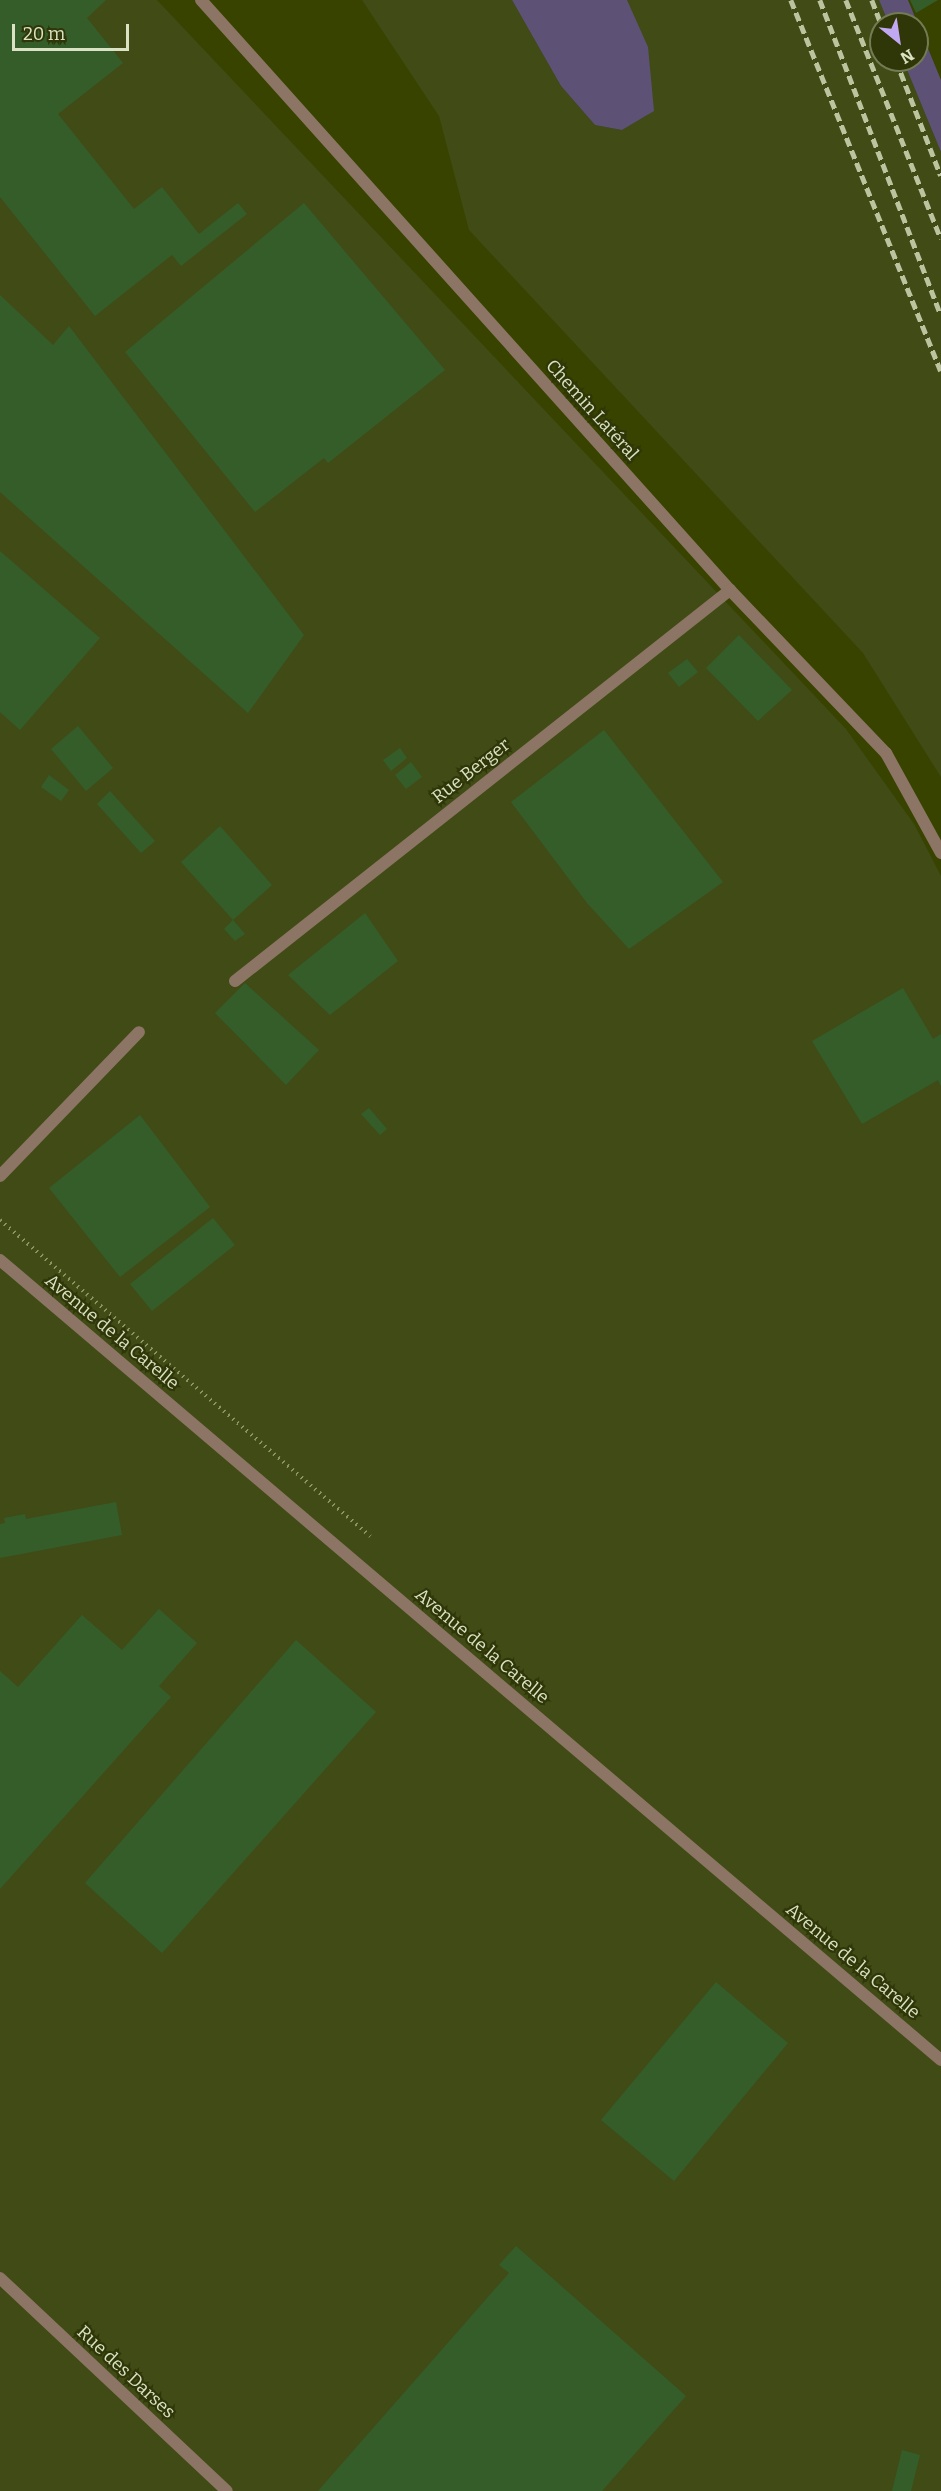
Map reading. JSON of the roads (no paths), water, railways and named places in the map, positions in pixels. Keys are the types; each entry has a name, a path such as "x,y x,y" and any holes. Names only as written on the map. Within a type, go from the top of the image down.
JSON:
{"street":[{"name":"Chemin Latéral","path":"201,0 730,590 886,753 941,853"},
{"name":"Rue Berger","path":"235,981 730,590"},
{"path":"0,1176 139,1032"},
{"name":"Avenue de la Carelle","path":"0,1260 941,2060"},
{"name":"Rue des Darses","path":"0,2278 227,2491"}],"railway":[{"path":"791,0 941,371"},
{"path":"820,0 941,315"},
{"path":"846,0 941,239"},
{"path":"872,0 876,12"},
{"path":"901,72 941,176"}]}
